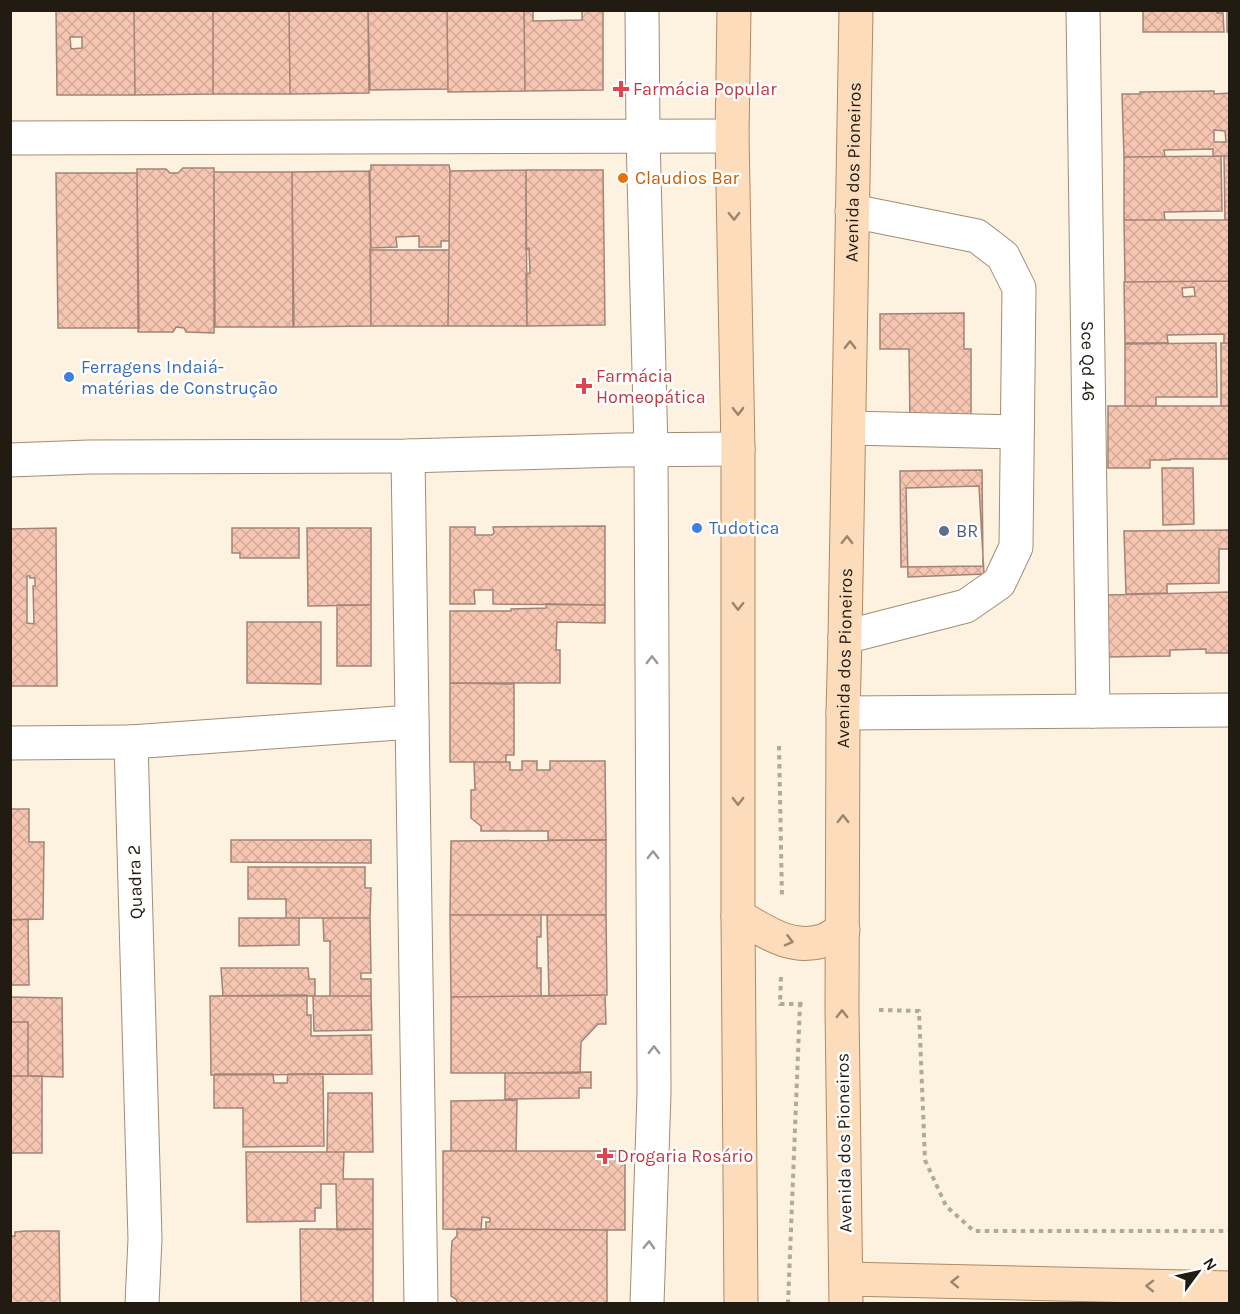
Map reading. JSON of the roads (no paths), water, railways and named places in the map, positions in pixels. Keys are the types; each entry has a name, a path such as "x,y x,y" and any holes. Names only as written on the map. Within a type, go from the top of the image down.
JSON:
{"main road":[{"path":"734,10 732,136 738,448 741,1304"},
{"name":"Avenida dos Pioneiros","path":"846,1291 842,1001 843,713 856,10"},
{"path":"738,916 783,940 798,944 821,941 843,930"},
{"path":"846,1291 1230,1288"}],"street":[{"path":"642,10 651,450 654,1093 647,1304"},
{"name":"Sce Qd 46","path":"1083,10 1093,711"},
{"path":"10,138 732,136"},
{"path":"845,637 966,606 999,583 1016,547 1019,288 1004,256 977,236 852,211"},
{"path":"849,428 1017,432"},
{"path":"10,460 88,457 408,456 738,448"},
{"path":"408,456 421,1304"},
{"path":"843,713 1230,710"},
{"path":"10,743 131,742 412,722"},
{"name":"Quadra 2","path":"131,742 145,1239 142,1304"}],"place":[{"name":"Farmácia Popular","path":"621,89"},
{"name":"Claudios Bar","path":"623,178"},
{"name":"Ferragens Indaiá- matérias de Construção","path":"69,377"},
{"name":"Farmácia Homeopática","path":"584,386"},
{"name":"Tudotica","path":"697,528"},
{"name":"BR","path":"944,531"},
{"name":"Drogaria Rosário","path":"605,1156"}]}
